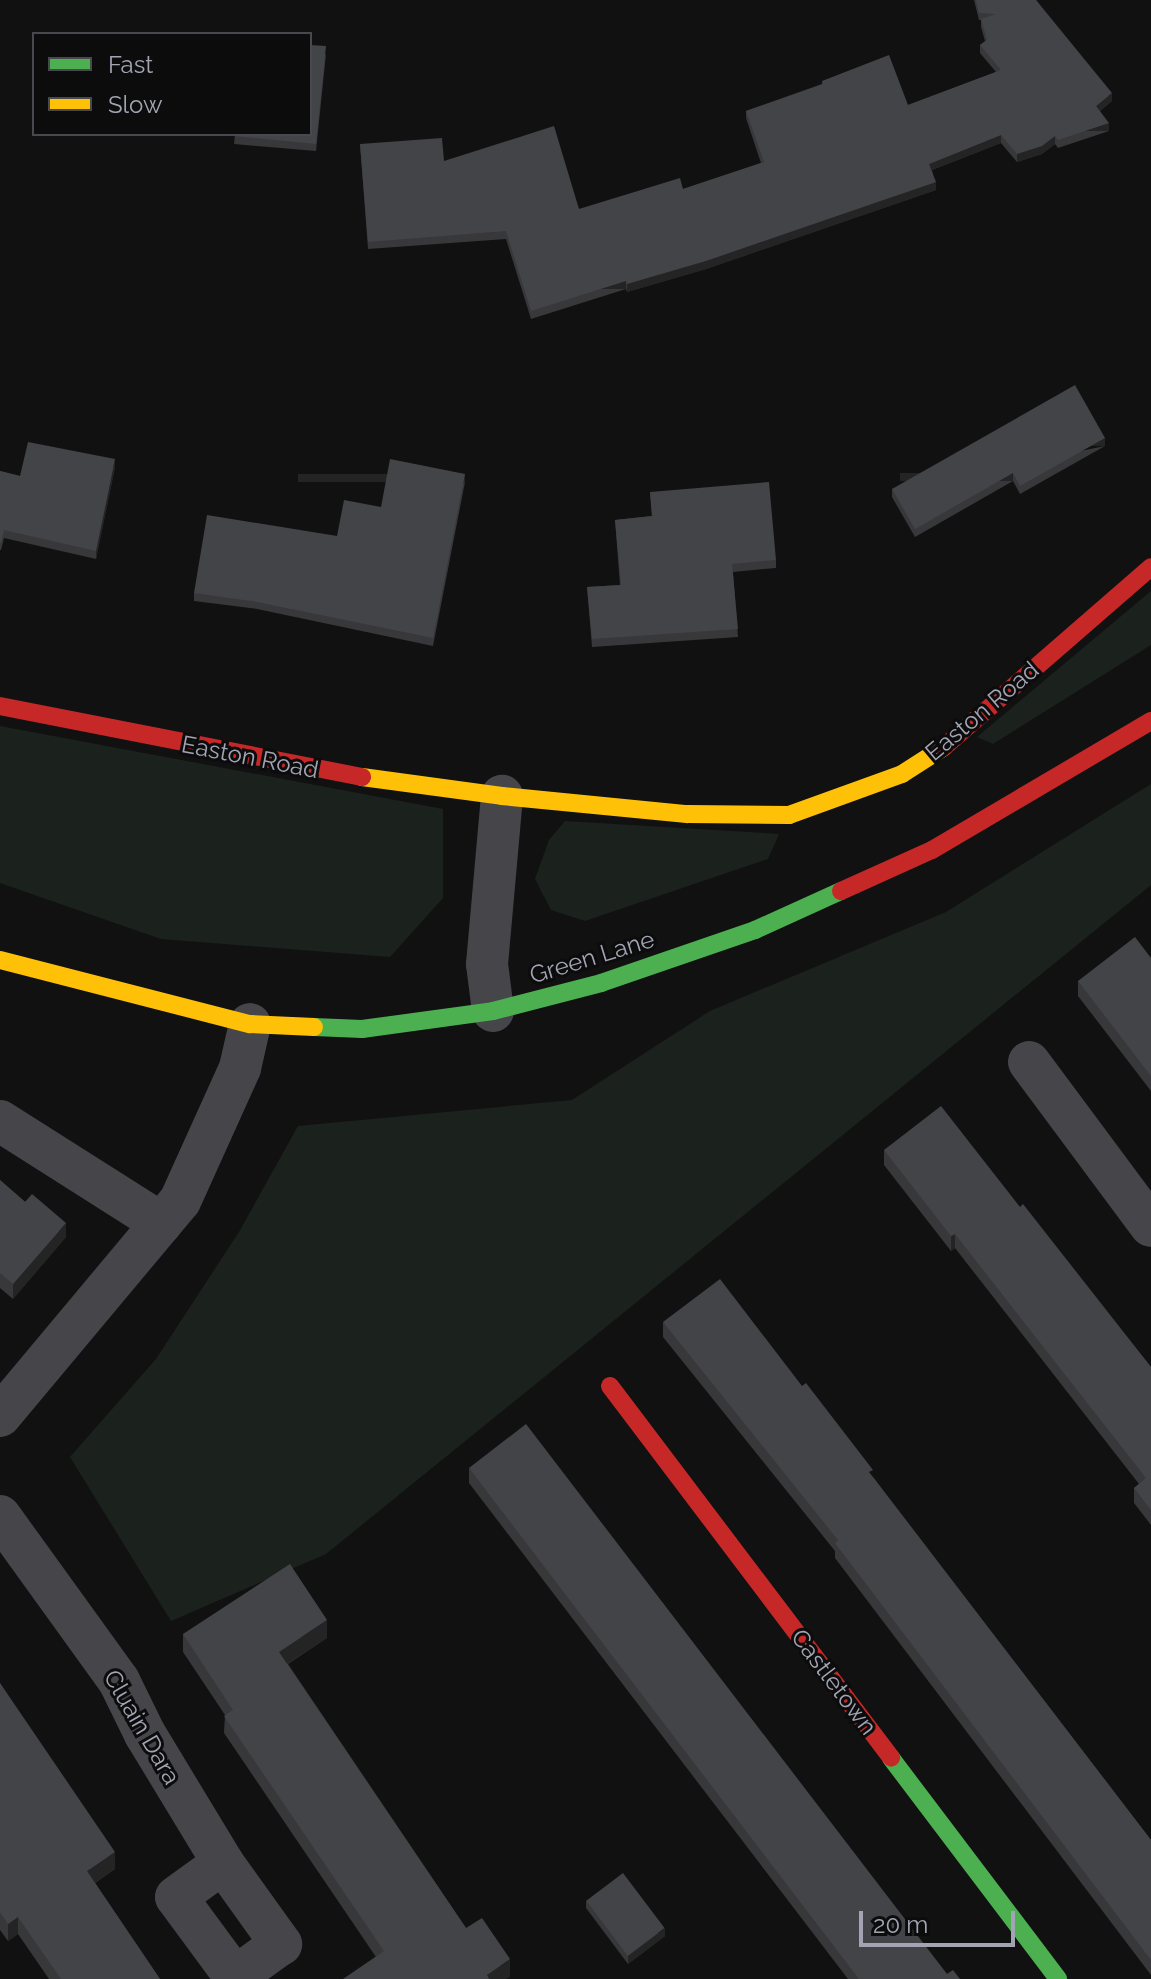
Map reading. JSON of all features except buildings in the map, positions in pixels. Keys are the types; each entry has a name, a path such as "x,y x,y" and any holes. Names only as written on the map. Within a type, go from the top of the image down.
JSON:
{"street":[{"name":"Easton Road","path":"0,706 329,773 502,796 687,814 789,815 902,774 942,749 1151,567"},
{"name":"Green Lane","path":"0,960 250,1024 362,1029 493,1011 601,983 755,930 932,850 1105,751 1151,721"},
{"path":"493,1011 487,964 502,796"},
{"path":"0,1416 180,1201 234,1083 250,1024"},
{"path":"1029,1062 1151,1226"},
{"path":"0,1121 161,1223"},
{"name":"Castletown","path":"610,1386 1058,1979"},
{"name":"Cluain Dara","path":"0,1516 119,1681 145,1734 223,1863"}],"shaded area":[{"path":"1151,591 1151,645 993,744 977,737"},
{"path":"0,726 443,809 443,898 390,957 161,939 0,883"},
{"path":"1151,784 1151,885 326,1554 171,1621 70,1457 156,1359 239,1232 298,1126 572,1100 710,1011 946,912"},
{"path":"565,821 779,834 768,859 585,921 551,910 535,879 549,840"}],"traffic: fast":[{"path":"314,1027 362,1029 493,1011 601,983 755,930 841,891"},
{"path":"891,1758 1058,1979"}],"traffic: slow":[{"path":"362,777 502,796 687,814 789,815 902,774 944,747"},
{"path":"0,960 250,1024 314,1027"}],"traffic: jam":[{"path":"944,747 1151,567"},
{"path":"0,706 362,777"},
{"path":"841,891 932,850 1151,721"},
{"path":"610,1386 891,1758"}]}
